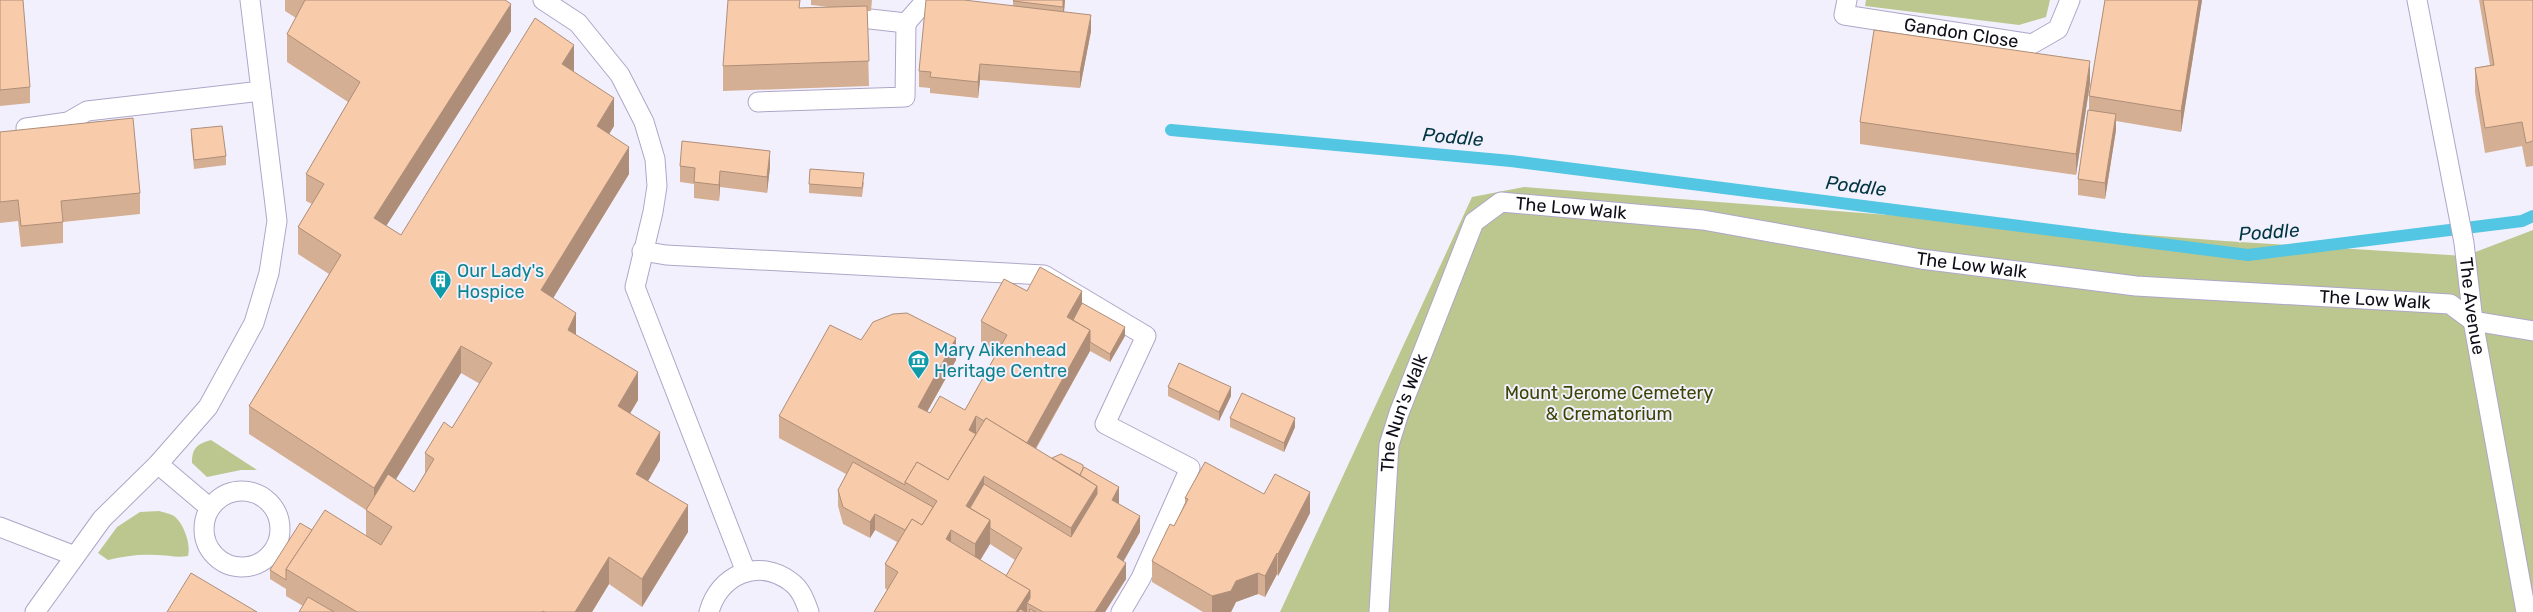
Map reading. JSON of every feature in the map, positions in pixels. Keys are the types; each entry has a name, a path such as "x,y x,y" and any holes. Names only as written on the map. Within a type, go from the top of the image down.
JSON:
{"lane":[{"path":"35,612 102,519 158,464 208,407 254,323 269,273 277,221 250,0"},
{"path":"543,0 578,23 620,75 644,122 656,159 657,186 653,212 642,251 635,287 746,572"},
{"path":"758,102 905,97 906,23 921,6 932,0"},
{"name":"Gandon Close","path":"1847,0 1844,14 2032,44 2058,29 2070,0"},
{"name":"The Avenue","path":"2417,0 2454,202 2464,244 2473,321 2526,612"},
{"path":"827,15 906,23"},
{"path":"26,128 68,122 86,111 261,90"},
{"name":"The Low Walk","path":"1474,222 1501,202 1703,220 1921,259 2136,286 2450,304 2473,321"},
{"name":"The Nun's Walk","path":"1379,612 1389,445 1399,413 1474,222"},
{"path":"642,251 666,255 1044,275 1146,336 1105,424 1190,468 1142,578 1121,612"},
{"path":"2473,321 2533,330"},
{"path":"158,464 210,508"},
{"path":"234,492 252,492 263,496 273,505 279,517 278,543 272,554 261,562 249,567 236,567 223,562 213,554 206,542 204,531 205,519 210,508 218,499 234,492"},
{"path":"0,527 74,556"},
{"path":"709,612 713,597 724,583 746,572 767,571 792,582 803,596 809,612"}],"green space":[{"path":"1866,0 2050,0 2046,17 2019,25 1865,6"},
{"name":"Mount Jerome Cemetery & Crematorium","path":"1524,187 2225,241 2465,256 2533,230 2533,612 1280,612 1472,197"},
{"path":"211,440 257,470 241,470 207,477 192,463 192,458 196,447"},
{"path":"159,511 172,515 181,523 188,542 188,556 138,555 108,560 98,553 117,527 140,512"}],"building":[{"path":"0,0 23,0 30,87 0,90"},
{"name":"Our Lady's Hospice","path":"305,0 505,0 511,4 374,218 401,235 535,18 574,45 562,64 614,98 597,126 629,147 541,290 576,313 568,330 638,372 618,406 660,432 636,474 688,505 642,579 609,557 575,612 357,612 286,569 325,510 381,545 392,527 366,510 388,474 414,492 434,459 425,453 444,422 452,428 492,363 461,346 374,488 249,406 341,255 298,227 324,184 306,174 360,82 287,34"},
{"path":"728,0 800,0 799,8 867,6 869,61 723,66"},
{"path":"926,0 964,0 1091,15 1080,72 980,64 978,82 930,77 931,72 919,71"},
{"path":"1063,0 1063,7 1013,1"},
{"path":"2105,0 2199,0 2181,111 2089,96"},
{"path":"2483,0 2533,0 2533,141 2526,143 2522,122 2485,128 2475,68 2494,65"},
{"path":"1874,30 2090,61 2076,154 1860,122"},
{"path":"2088,110 2116,114 2105,183 2078,179"},
{"path":"133,118 140,193 61,201 63,222 21,226 18,200 0,202 0,132"},
{"path":"222,126 226,156 194,160 191,129"},
{"path":"682,141 770,151 767,177 720,171 719,185 694,182 695,168 680,166"},
{"path":"810,169 864,173 862,188 809,184"},
{"path":"1040,267 1082,291 1067,317 1090,330 1027,443 986,418 984,421 976,416 969,430 976,434 948,480 917,462 905,485 779,416 830,325 861,340 873,322 893,314 907,313 956,338 918,407 930,413 940,396 965,410 1007,335 981,321 1004,279 1027,291"},
{"path":"1082,303 1125,327 1110,354 1090,342 1090,330 1073,320"},
{"path":"1179,363 1231,387 1219,412 1168,387"},
{"path":"1242,393 1295,418 1284,443 1230,418"},
{"path":"986,418 1097,486 1071,528 984,476 966,506 990,520 975,544 951,530 946,539 1030,590 1016,612 874,612 898,572 885,564 912,519 922,525 937,501 905,482 917,462 948,480"},
{"path":"1061,454 1083,465 1080,475 1052,458"},
{"path":"853,462 933,507 922,525 912,519 905,530 875,514 870,522 843,507 838,490"},
{"path":"1205,462 1264,494 1275,474 1310,492 1265,576 1258,573 1236,581 1231,591 1212,596 1152,561 1170,524 1174,526 1188,499 1185,498"},
{"path":"1084,467 1119,487 1112,500 1140,516 1117,557 1126,563 1095,612 1043,612 1027,603 1030,598 1030,590 1006,576 1022,548 990,528 990,520 970,508 984,484 1071,537 1097,494 1097,486 1080,475"},
{"path":"300,523 312,530 286,569 286,580 270,570"},
{"path":"191,573 257,612 167,612"},
{"path":"308,597 334,612 299,612"}],"waterway":[{"name":"Poddle","path":"1171,130 1511,161 2248,255 2522,221 2533,216"}],"place":[{"name":"Our Lady's Hospice","path":"441,300"},
{"name":"Mary Aikenhead Heritage Centre","path":"918,379"}]}
